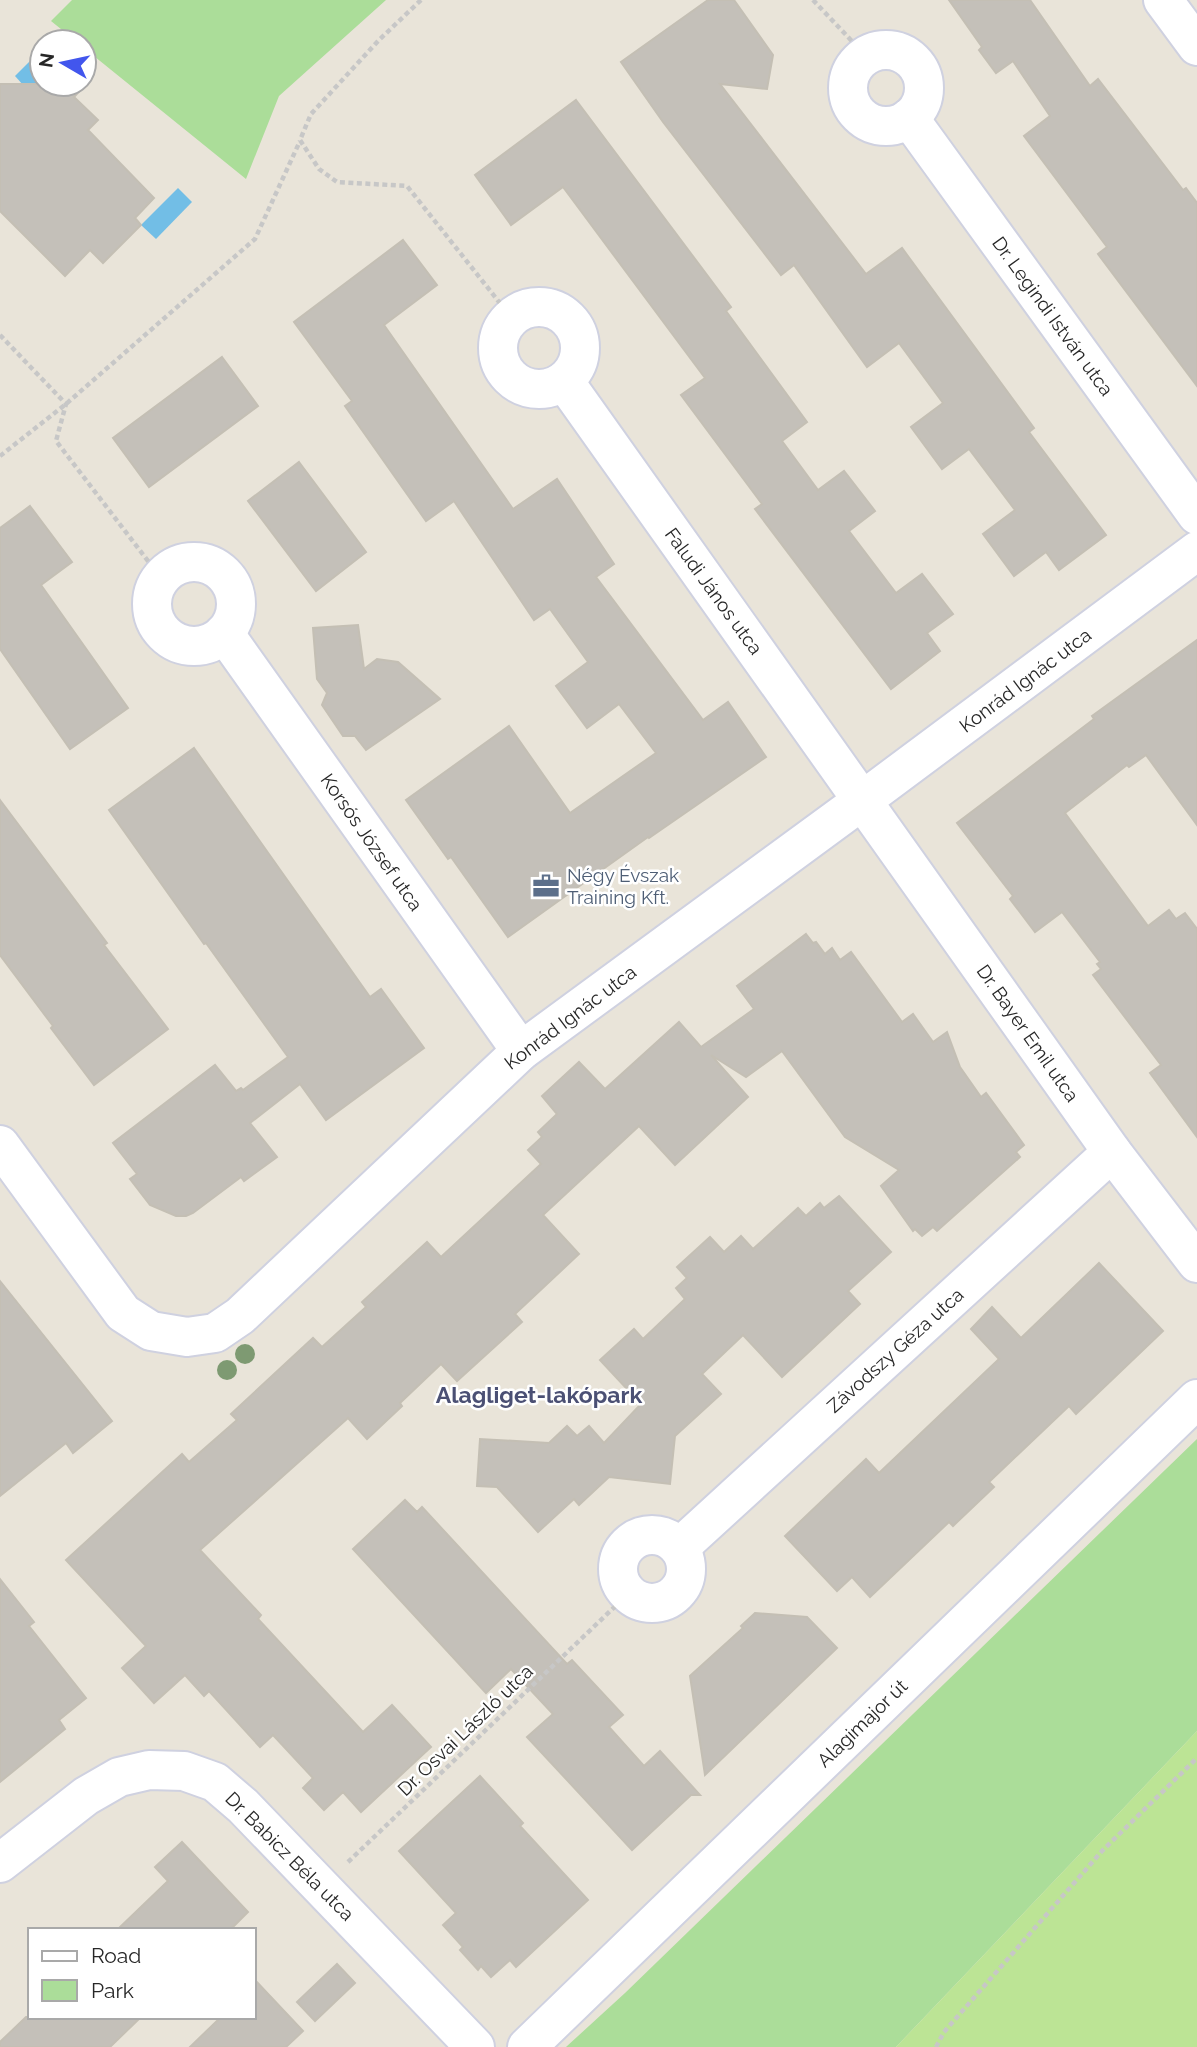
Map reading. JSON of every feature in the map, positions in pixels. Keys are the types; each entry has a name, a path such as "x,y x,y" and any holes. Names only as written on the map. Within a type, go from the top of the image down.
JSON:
{"street":[{"path":"1163,0 1197,46"},
{"path":"890,50 902,54 920,72 923,97 918,109 909,118 898,124 874,125 863,119 855,110 849,99 850,75 856,64 866,56 877,51 890,50"},
{"name":"Dr. Legindi István utca","path":"909,118 1197,515"},
{"path":"549,307 571,321 578,333 580,359 574,372 565,381 552,388 538,390 524,387 512,380 503,370 498,356 498,342 502,329 511,317 522,310 549,307"},
{"name":"Faludi János utca","path":"565,381 863,800"},
{"name":"Konrád Ignác utca","path":"0,1145 123,1313 151,1331 187,1337 215,1333 240,1316 520,1051 1197,551"},
{"path":"183,563 210,565 221,572 230,582 236,609 224,633 200,646 172,640 161,631 152,604 154,591 161,578 183,563"},
{"name":"Korsós József utca","path":"224,633 520,1051"},
{"name":"Dr. Bayer Emil utca","path":"863,800 1112,1152 1197,1263"},
{"name":"Závodszy Géza utca","path":"628,1594 618,1578 618,1564 623,1550 631,1542 648,1535 664,1537 679,1548 1112,1152"},
{"name":"Alagimajor út","path":"527,2047 1197,1399"},
{"name":"Dr. Babicz Béla utca","path":"0,1863 86,1796 119,1777 149,1770 184,1771 215,1782 243,1806 475,2047"}],"path":[{"path":"0,456 66,404 255,239 311,114 379,40 421,0"},
{"path":"813,0 866,56"},
{"path":"300,140 319,169 337,182 407,186 511,317"},
{"path":"0,335 66,404"},
{"path":"66,404 56,441 161,578"},
{"name":"Dr. Osvai László utca","path":"322,1887 628,1594"},
{"path":"936,2047 944,2032 1102,1851 1197,1758"}],"green space":[{"path":"72,0 386,0 279,96 246,179 98,59 98,28 60,28 51,21"},
{"path":"1197,1439 1197,1731 896,2047 566,2047 625,1993"},
{"path":"1197,1731 1197,2047 896,2047"}],"water":[{"path":"28,63 28,90 15,76"},
{"path":"178,188 192,202 156,239 141,225"}],"building":[{"path":"708,0 734,0 773,55 767,89 720,84 866,274 902,248 1034,428 1029,432 1106,535 1059,570 1046,552 1014,576 983,534 1015,510 969,449 942,469 911,427 943,403 899,343 867,367 794,265 781,275 663,122 621,62"},
{"path":"949,0 1030,0 1090,86 1098,79 1183,190 1186,188 1197,203 1197,386 1098,254 1107,247 1024,136 1050,116 1013,61 996,73 979,50 982,47"},
{"path":"0,84 28,84 28,98 75,98 98,120 88,130 154,198 135,218 141,225 103,263 90,250 65,276 0,211"},
{"path":"576,100 731,307 726,311 807,422 782,441 818,490 844,471 875,511 849,531 896,593 922,574 953,614 927,633 940,651 891,689 755,509 762,504 681,395 705,378 563,187 511,225 475,175"},
{"path":"403,240 437,285 384,325 513,509 557,479 614,564 596,577 703,720 728,702 766,757 508,937 406,800 509,726 570,813 656,753 619,704 587,728 556,686 588,662 550,609 534,620 454,501 426,521 345,406 352,401 294,322"},
{"path":"222,357 258,406 149,487 113,438"},
{"path":"299,462 366,552 316,591 248,501"},
{"path":"30,506 72,562 41,585 128,708 70,749 0,649 0,528"},
{"path":"358,625 364,669 377,659 398,662 440,699 366,750 355,736 343,736 322,705 327,693 317,679 313,628"},
{"path":"1197,640 1197,825 1146,755 1129,767 1127,765 1065,813 1148,926 1169,910 1176,919 1185,913 1197,929 1197,1137 1150,1073 1161,1065 1093,975 1101,969 1097,964 1100,962 1062,912 1035,932 1010,899 1013,896 957,823 1094,719 1092,716"},
{"path":"194,748 370,997 381,989 424,1048 326,1120 300,1084 250,1123 277,1157 244,1181 241,1177 193,1213 176,1216 150,1205 130,1179 137,1174 113,1143 215,1065 236,1091 241,1088 243,1090 288,1057 109,810"},
{"path":"0,800 168,1029 94,1085 0,955"},
{"path":"806,934 825,954 832,948 840,960 851,952 902,1022 913,1014 933,1042 947,1032 960,1067 981,1097 986,1093 1024,1145 1016,1152 1020,1157 937,1231 933,1227 922,1236 915,1229 913,1231 881,1186 899,1170 845,1137 782,1051 746,1077 711,1055 748,1097 675,1165 639,1126 543,1215 579,1254 515,1314 522,1322 457,1381 441,1364 367,1439 348,1418 200,1550 261,1615 258,1619 363,1732 392,1705 431,1747 361,1812 343,1792 324,1810 303,1788 313,1778 273,1735 260,1747 209,1691 204,1696 185,1675 154,1703 122,1668 146,1646 66,1560 182,1454 189,1462 237,1420 231,1414 313,1338 322,1347 366,1307 362,1302 427,1242 441,1257 541,1164 528,1150 542,1137 538,1132 557,1114 542,1096 579,1062 605,1089 679,1022 701,1047 754,1009 737,986"},
{"path":"839,1196 891,1252 848,1291 860,1304 782,1377 743,1335 702,1374 721,1394 675,1436 670,1484 609,1477 579,1505 574,1499 538,1532 497,1487 477,1486 480,1439 549,1443 567,1426 577,1436 589,1426 604,1443 641,1404 600,1360 634,1329 643,1339 685,1299 676,1288 687,1278 677,1267 710,1237 724,1252 741,1236 753,1249 798,1208 806,1216 820,1203 824,1208"},
{"path":"1099,1263 1163,1331 1076,1414 1069,1406 989,1482 994,1487 953,1526 949,1522 870,1597 852,1577 837,1591 785,1536 866,1459 879,1473 999,1359 971,1329 992,1307 1021,1338"},
{"path":"0,1281 112,1421 73,1453 66,1443 0,1496"},
{"path":"405,1500 417,1512 422,1507 567,1664 572,1660 623,1715 609,1727 644,1766 660,1751 700,1795 691,1795 632,1850 527,1737 553,1714 511,1669 486,1693 353,1549"},
{"path":"0,1579 34,1622 29,1626 86,1698 59,1720 65,1729 0,1782"},
{"path":"755,1613 807,1617 837,1648 705,1775 690,1676 743,1628 741,1626"},
{"path":"480,1776 523,1823 520,1826 588,1900 516,1967 510,1960 491,1977 481,1966 478,1970 460,1950 463,1947 443,1925 456,1913 399,1851"},
{"path":"182,1842 248,1912 232,1928 119,1928 168,1881 155,1867"},
{"path":"337,1964 355,1983 315,2021 297,2002"},
{"path":"256,1981 303,2031 286,2047 190,2047 219,2019 256,2019"},
{"path":"26,2017 139,2019 110,2047 0,2047 0,2042"}],"place":[{"name":"Négy Évszak Training Kft.","path":"546,886"}],"district":[{"name":"Alagliget-lakópark","path":"539,1394"}]}
